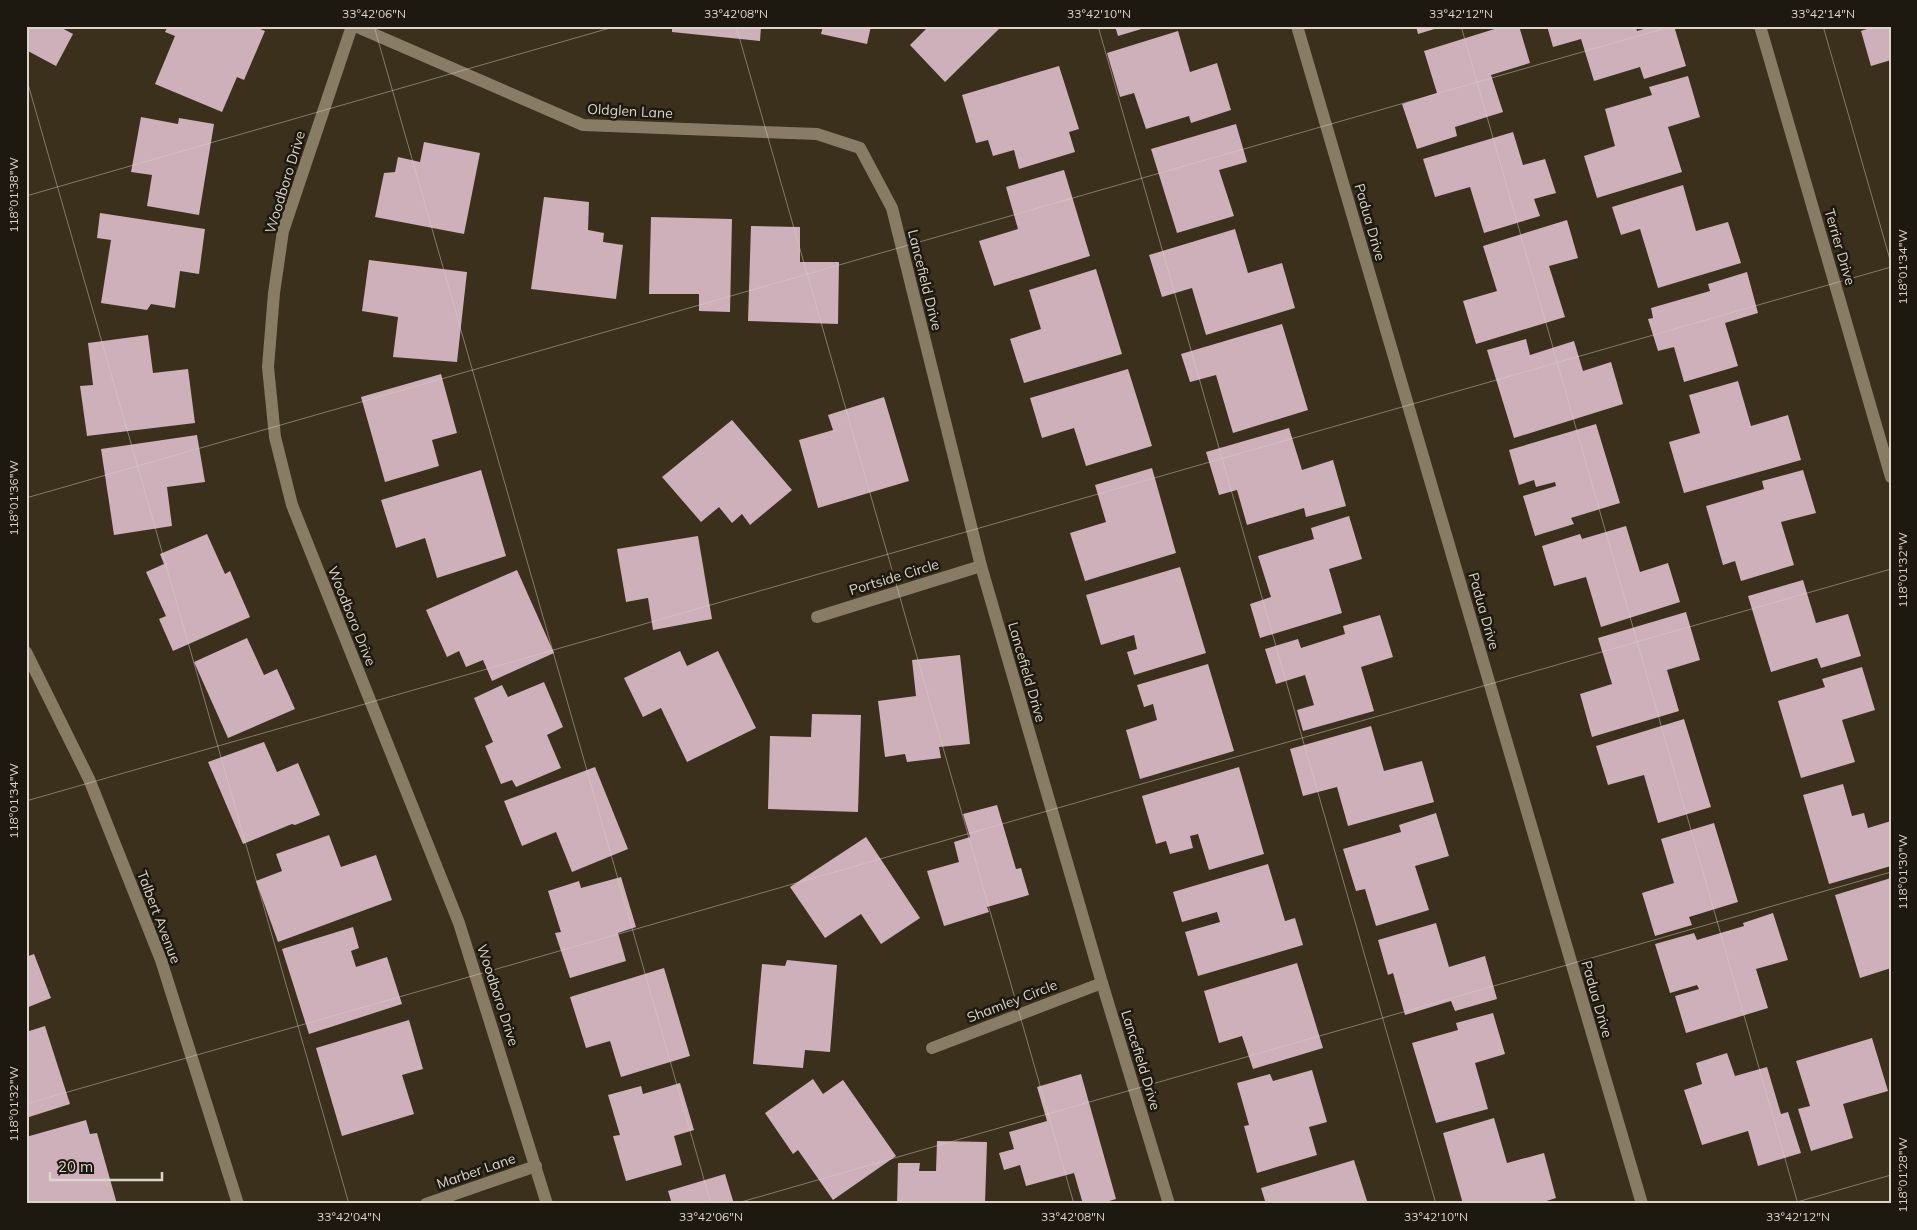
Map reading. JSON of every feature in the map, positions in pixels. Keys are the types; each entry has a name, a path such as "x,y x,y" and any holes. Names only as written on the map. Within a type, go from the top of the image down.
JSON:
{"street":[{"name":"Oldglen Lane","path":"353,26 583,126 817,134 860,148"},
{"name":"Woodboro Drive","path":"353,26 284,231 274,293 268,367 275,437 292,505 459,923 547,1204"},
{"name":"Padua Drive","path":"1297,26 1642,1204"},
{"name":"Terrier Drive","path":"1760,26 1891,477"},
{"name":"Lancefield Drive","path":"860,148 892,208 981,566 1102,983 1169,1204"},
{"name":"Portside Circle","path":"817,617 981,566"},
{"name":"Talbert Avenue","path":"26,652 89,779 161,960 238,1204"},
{"name":"Shamley Circle","path":"932,1048 1102,983"},
{"name":"Marber Lane","path":"426,1204 536,1166"}],"building":[{"path":"26,26 58,26 73,34 56,66 26,50"},
{"path":"168,26 253,26 265,31 244,80 237,77 222,112 155,84 175,36 165,32"},
{"path":"672,26 761,26 760,41 672,32"},
{"path":"823,26 871,26 867,44 821,34"},
{"path":"929,26 1002,26 945,82 910,45"},
{"path":"1115,26 1148,26 1148,27 1118,36"},
{"path":"1416,26 1441,26 1441,27 1418,34"},
{"path":"1504,26 1519,26 1530,63 1491,75 1503,112 1455,127 1457,136 1417,149 1402,104 1437,93 1424,51"},
{"path":"1547,26 1636,26 1637,31 1654,26 1674,26 1686,66 1644,79 1640,67 1594,81 1581,39 1553,47"},
{"path":"1876,26 1891,26 1891,60 1871,66 1861,31"},
{"path":"1178,31 1190,72 1217,63 1231,110 1191,123 1189,116 1146,129 1134,93 1120,97 1107,53"},
{"path":"1059,66 1079,129 1069,132 1075,152 1019,169 1014,150 993,156 988,140 976,143 962,95"},
{"path":"1688,76 1700,117 1668,127 1682,172 1597,198 1584,156 1615,146 1605,109 1652,95 1649,87"},
{"path":"141,117 178,124 179,118 214,124 199,215 147,206 152,175 131,172"},
{"path":"1236,124 1247,162 1219,170 1234,216 1177,233 1151,149"},
{"path":"1513,132 1523,165 1545,159 1556,193 1534,199 1540,216 1484,233 1470,187 1435,197 1423,159"},
{"path":"424,142 480,153 464,234 375,217 384,173 395,172 398,157 420,162"},
{"path":"1064,170 1090,256 994,286 979,241 1018,229 1006,187"},
{"path":"1683,185 1696,231 1728,222 1741,263 1658,288 1640,229 1621,235 1612,207"},
{"path":"544,197 589,202 588,230 604,233 603,242 623,245 616,299 531,289"},
{"path":"100,213 205,229 199,274 180,271 175,308 151,304 147,310 101,303 111,240 97,238"},
{"path":"651,217 732,219 730,312 699,311 699,294 649,294"},
{"path":"1567,220 1578,258 1549,266 1565,317 1476,344 1463,301 1497,291 1483,246"},
{"path":"751,226 800,227 800,262 839,262 838,324 748,321"},
{"path":"1235,229 1248,273 1282,263 1295,308 1206,335 1192,288 1162,297 1149,255"},
{"path":"369,260 467,272 457,362 393,357 398,317 362,311"},
{"path":"1096,269 1122,354 1024,383 1010,339 1041,329 1029,290"},
{"path":"1747,272 1758,313 1725,323 1738,366 1684,382 1674,347 1658,351 1648,319 1653,318 1651,308 1710,291 1708,284"},
{"path":"1282,324 1308,410 1233,433 1216,375 1190,382 1181,354"},
{"path":"148,335 153,373 188,369 195,423 87,436 80,386 93,385 88,343"},
{"path":"1526,339 1530,355 1574,341 1583,371 1611,362 1623,404 1514,438 1487,350"},
{"path":"1128,369 1152,446 1086,466 1074,428 1042,438 1030,398"},
{"path":"441,374 457,433 432,440 439,466 385,482 361,397"},
{"path":"1738,381 1751,426 1788,415 1801,460 1684,493 1669,442 1700,433 1689,395"},
{"path":"884,397 909,481 818,508 799,440 833,430 828,415"},
{"path":"732,420 792,490 750,525 742,514 732,523 719,507 701,522 662,477"},
{"path":"1596,424 1620,503 1571,518 1574,524 1535,536 1523,496 1556,486 1555,482 1536,487 1534,480 1519,485 1509,450"},
{"path":"1289,428 1302,470 1333,460 1346,506 1306,517 1304,508 1247,525 1237,490 1219,495 1206,452"},
{"path":"197,435 205,482 167,487 172,526 114,535 101,449"},
{"path":"1152,468 1176,553 1085,581 1070,533 1106,522 1095,485"},
{"path":"481,470 506,556 437,578 425,538 396,548 381,500"},
{"path":"1803,470 1816,513 1781,522 1794,565 1741,581 1735,561 1723,565 1706,506 1764,489 1762,481"},
{"path":"1349,516 1362,559 1329,569 1342,613 1260,638 1250,604 1271,597 1258,556 1314,539 1311,528"},
{"path":"1626,526 1640,572 1668,563 1680,602 1601,627 1586,577 1554,586 1542,546 1580,534 1582,539"},
{"path":"207,534 225,574 230,571 250,617 173,651 159,619 166,616 146,572 164,564 160,554"},
{"path":"698,536 712,619 653,630 648,598 626,602 617,549"},
{"path":"1180,567 1206,653 1134,675 1127,652 1137,649 1134,635 1101,645 1086,595"},
{"path":"517,570 554,653 492,681 483,660 466,667 459,651 447,657 426,610"},
{"path":"1803,580 1816,623 1848,614 1861,656 1821,668 1817,658 1771,672 1748,596"},
{"path":"1686,612 1700,660 1667,670 1679,711 1592,737 1580,694 1612,684 1598,638"},
{"path":"1380,615 1393,657 1361,667 1374,711 1303,731 1297,710 1314,705 1305,675 1276,684 1265,649 1298,639 1301,648 1345,634 1343,626"},
{"path":"247,638 264,675 277,669 295,709 228,738 194,662"},
{"path":"680,651 687,666 718,651 756,728 687,762 661,708 643,717 624,678"},
{"path":"960,655 970,744 939,747 941,758 907,762 905,754 885,757 878,701 916,696 912,660"},
{"path":"1208,664 1234,751 1140,779 1126,730 1157,720 1153,704 1144,707 1137,685"},
{"path":"1862,667 1875,710 1842,720 1855,762 1801,778 1778,701 1825,687 1822,679"},
{"path":"544,682 563,727 547,735 561,768 516,787 512,780 501,784 485,746 493,742 474,698 502,685 508,697"},
{"path":"812,714 861,715 858,812 768,809 770,736 811,737"},
{"path":"1684,719 1711,807 1658,823 1644,775 1608,785 1596,746"},
{"path":"1371,726 1384,771 1422,761 1434,802 1348,826 1337,787 1303,796 1290,749"},
{"path":"264,742 277,772 298,763 320,815 243,844 208,762"},
{"path":"595,767 628,849 572,872 556,832 522,846 504,801"},
{"path":"1239,767 1264,854 1209,870 1198,834 1190,836 1193,848 1170,854 1166,841 1156,844 1142,796"},
{"path":"1843,784 1852,816 1864,813 1868,828 1891,821 1891,866 1829,884 1803,795"},
{"path":"997,805 1016,869 1021,868 1029,895 987,907 989,912 944,926 927,871 959,862 954,842 970,837 963,814"},
{"path":"1436,813 1449,856 1415,866 1429,910 1376,926 1365,889 1356,891 1343,849 1401,832 1399,825"},
{"path":"1714,823 1738,902 1689,917 1692,925 1655,936 1642,893 1674,883 1661,839"},
{"path":"329,835 341,867 376,855 392,900 278,942 256,881 282,871 276,854"},
{"path":"866,837 920,918 881,944 861,914 825,938 790,887"},
{"path":"1268,864 1285,921 1295,918 1303,945 1198,976 1185,932 1220,922 1217,912 1182,922 1173,892"},
{"path":"621,877 636,927 618,933 626,961 570,978 555,933 561,932 548,891 579,881 581,888"},
{"path":"1891,878 1891,968 1860,978 1835,895"},
{"path":"1773,913 1788,960 1756,969 1768,1008 1686,1033 1675,996 1699,989 1697,985 1670,993 1655,944 1694,933 1697,940 1744,926 1743,923"},
{"path":"1436,923 1449,967 1485,956 1497,999 1455,1011 1451,1001 1405,1015 1393,973 1388,975 1378,940"},
{"path":"353,927 359,948 351,951 356,967 387,957 402,1004 309,1034 282,949"},
{"path":"34,954 51,998 26,1008 26,957"},
{"path":"787,960 837,965 830,1052 805,1050 803,1068 753,1064 762,964 785,966"},
{"path":"1297,963 1323,1048 1253,1069 1242,1036 1219,1043 1204,991"},
{"path":"664,968 690,1056 621,1077 610,1041 586,1048 570,997"},
{"path":"1493,1013 1505,1054 1475,1063 1488,1109 1436,1123 1412,1043 1458,1030 1456,1023"},
{"path":"409,1020 423,1069 402,1075 414,1114 342,1136 316,1048"},
{"path":"45,1026 70,1104 26,1118 26,1032"},
{"path":"1872,1038 1888,1091 1843,1104 1853,1138 1811,1151 1798,1109 1810,1106 1796,1061"},
{"path":"1727,1053 1735,1076 1767,1067 1781,1114 1788,1112 1801,1153 1758,1166 1748,1131 1702,1145 1684,1090 1702,1084 1696,1063"},
{"path":"1312,1070 1327,1122 1309,1127 1317,1155 1257,1173 1244,1126 1249,1125 1237,1083 1270,1074 1273,1081"},
{"path":"1081,1074 1116,1199 1099,1204 1083,1204 1074,1173 1026,1186 1020,1165 1004,1170 999,1153 1014,1149 1009,1132 1047,1121 1037,1087"},
{"path":"813,1079 823,1094 843,1080 896,1156 833,1200 798,1150 793,1154 765,1113"},
{"path":"680,1083 694,1130 674,1136 682,1165 626,1181 613,1136 620,1135 608,1095 641,1086 643,1094"},
{"path":"1494,1118 1507,1163 1544,1153 1556,1198 1537,1204 1463,1204 1443,1133"},
{"path":"86,1120 90,1134 97,1133 117,1204 26,1204 26,1137"},
{"path":"937,1141 987,1142 985,1204 897,1204 898,1163 920,1163 919,1171 936,1171"},
{"path":"1354,1160 1368,1204 1266,1204 1261,1188"},
{"path":"725,1174 734,1204 672,1204 668,1191"}]}
